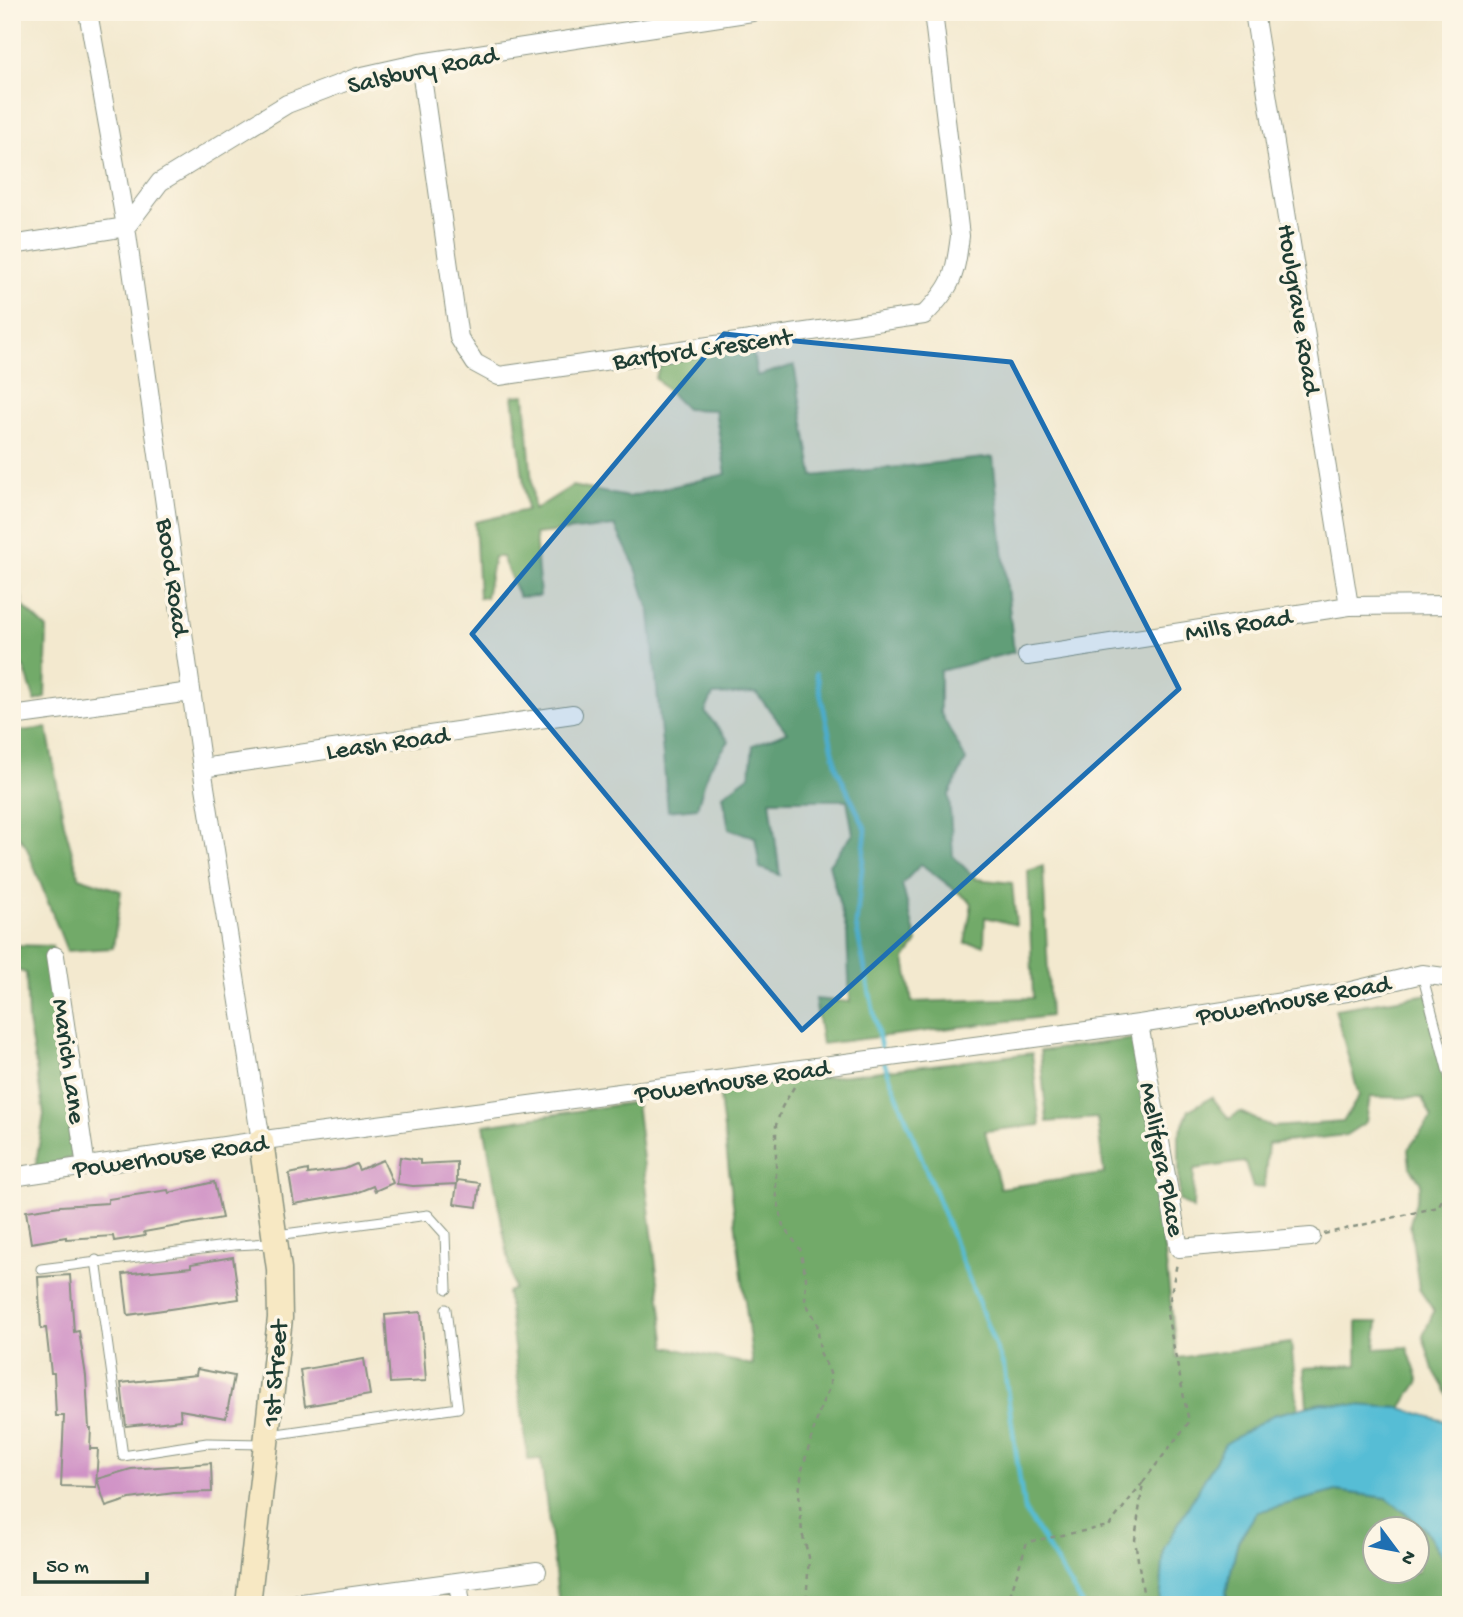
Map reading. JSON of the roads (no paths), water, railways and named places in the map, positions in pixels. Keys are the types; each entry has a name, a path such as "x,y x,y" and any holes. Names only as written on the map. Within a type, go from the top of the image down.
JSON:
{"street":[{"name":"Bood Road","path":"88,12 126,227 202,768 261,1141"},
{"name":"Salsbury Road","path":"126,227 160,182 286,104 358,77 420,63 752,12"},
{"name":"Barford Crescent","path":"420,63 459,338 475,363 499,376 924,314 944,294 956,268 960,236 933,12"},
{"name":"Houlgrave Road","path":"1254,12 1349,606"},
{"path":"12,245 126,227"},
{"name":"Mills Road","path":"1027,656 1349,606 1451,605"},
{"path":"12,716 191,692"},
{"name":"Leash Road","path":"202,768 573,714"},
{"name":"Marich Lane","path":"55,956 86,1167"},
{"name":"Powerhouse Road","path":"12,1177 261,1141 1139,1024 1347,992 1422,974 1451,978"},
{"name":"Mellifera Place","path":"1139,1024 1180,1248 1311,1237"},
{"name":"1st Street","path":"248,1605 279,1318 279,1269 261,1141"},
{"path":"287,1605 537,1571"},
{"path":"458,1582 461,1605"}],"lane":[{"path":"1422,974 1451,1084"},
{"path":"41,1269 96,1260 234,1245 428,1215 445,1234 447,1289"},
{"path":"96,1260 123,1456 207,1443 267,1440 458,1408 446,1309"}],"water":[{"path":"1322,1403 1401,1408 1451,1423 1451,1569 1432,1540 1432,1516 1409,1516 1387,1498 1336,1491 1257,1512 1238,1541 1226,1592 1229,1605 1160,1605 1164,1548 1225,1444 1273,1415"}],"waterway":[{"path":"816,674 837,769 866,830 856,925 882,1053"},
{"path":"884,1062 1004,1368 1024,1509 1083,1605"}]}
